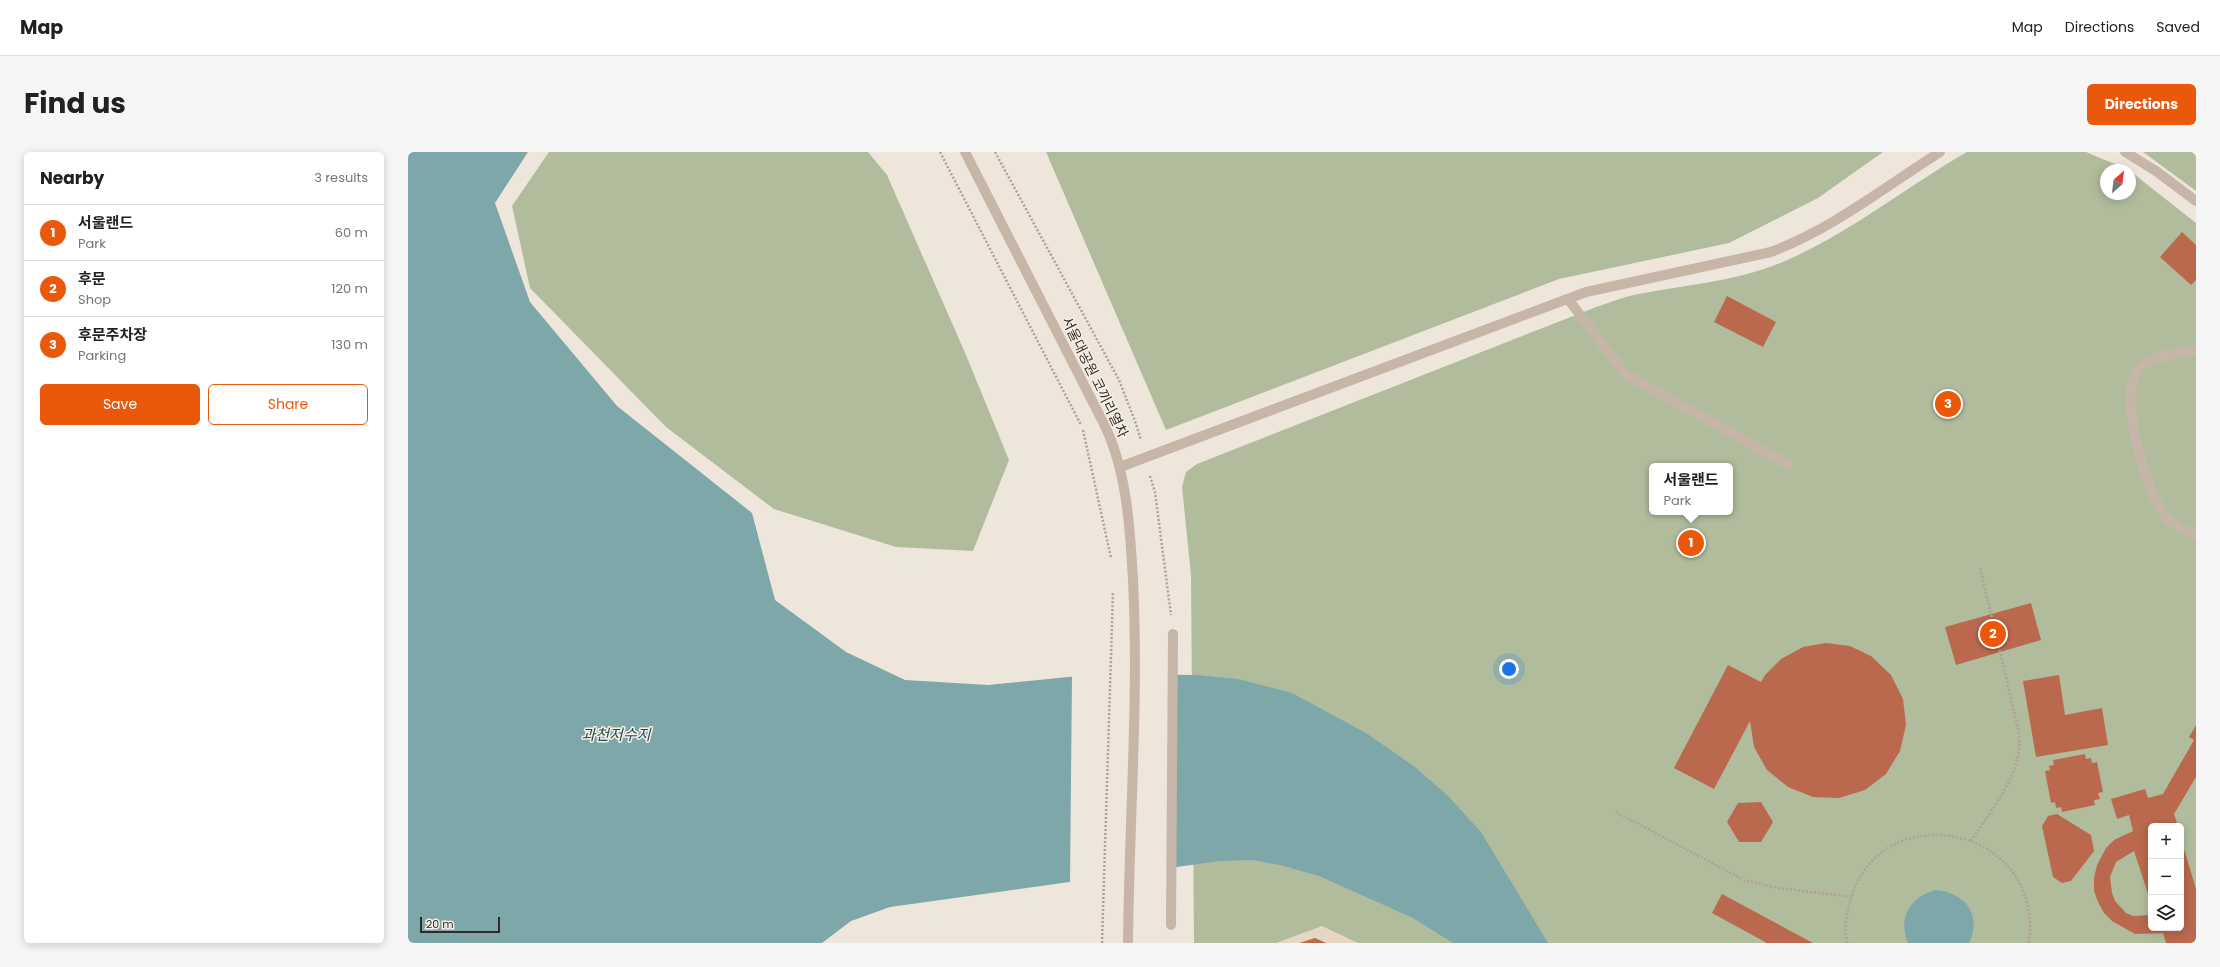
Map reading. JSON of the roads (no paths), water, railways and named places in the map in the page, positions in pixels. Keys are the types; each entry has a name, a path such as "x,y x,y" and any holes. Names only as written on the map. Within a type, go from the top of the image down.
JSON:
{"street":[{"name":"서울대공원 코끼리열차","path":"965,152 1109,434 1120,467 1128,524 1135,634 1128,939"},
{"path":"1120,467 1568,298 1611,286 1749,259 1790,245 1838,218 1940,152"},
{"path":"2125,152 2196,201"},
{"path":"1568,298 1625,374 1789,465"},
{"path":"2196,351 2175,353 2148,362 2139,368 2130,387 2130,401 2139,452 2147,482 2168,518 2178,527 2196,534"},
{"path":"1171,925 1173,634"}],"water":[{"name":"과천저수지","path":"408,152 528,152 495,203 530,302 617,406 752,513 775,600 846,652 905,680 988,685 1098,674 1196,675 1238,679 1292,693 1366,733 1415,767 1448,796 1481,832 1548,943 1453,943 1413,918 1319,876 1280,865 1252,860 1220,861 890,907 851,921 822,943 408,943"},
{"path":"1935,890 1955,895 1968,906 1974,923 1973,932 1969,943 1908,943 1904,925 1908,910 1918,898"}],"place":[{"name":"후문주차장","path":"1948,404"},
{"name":"서울랜드","path":"1691,543"},
{"name":"후문","path":"1993,634"}]}
